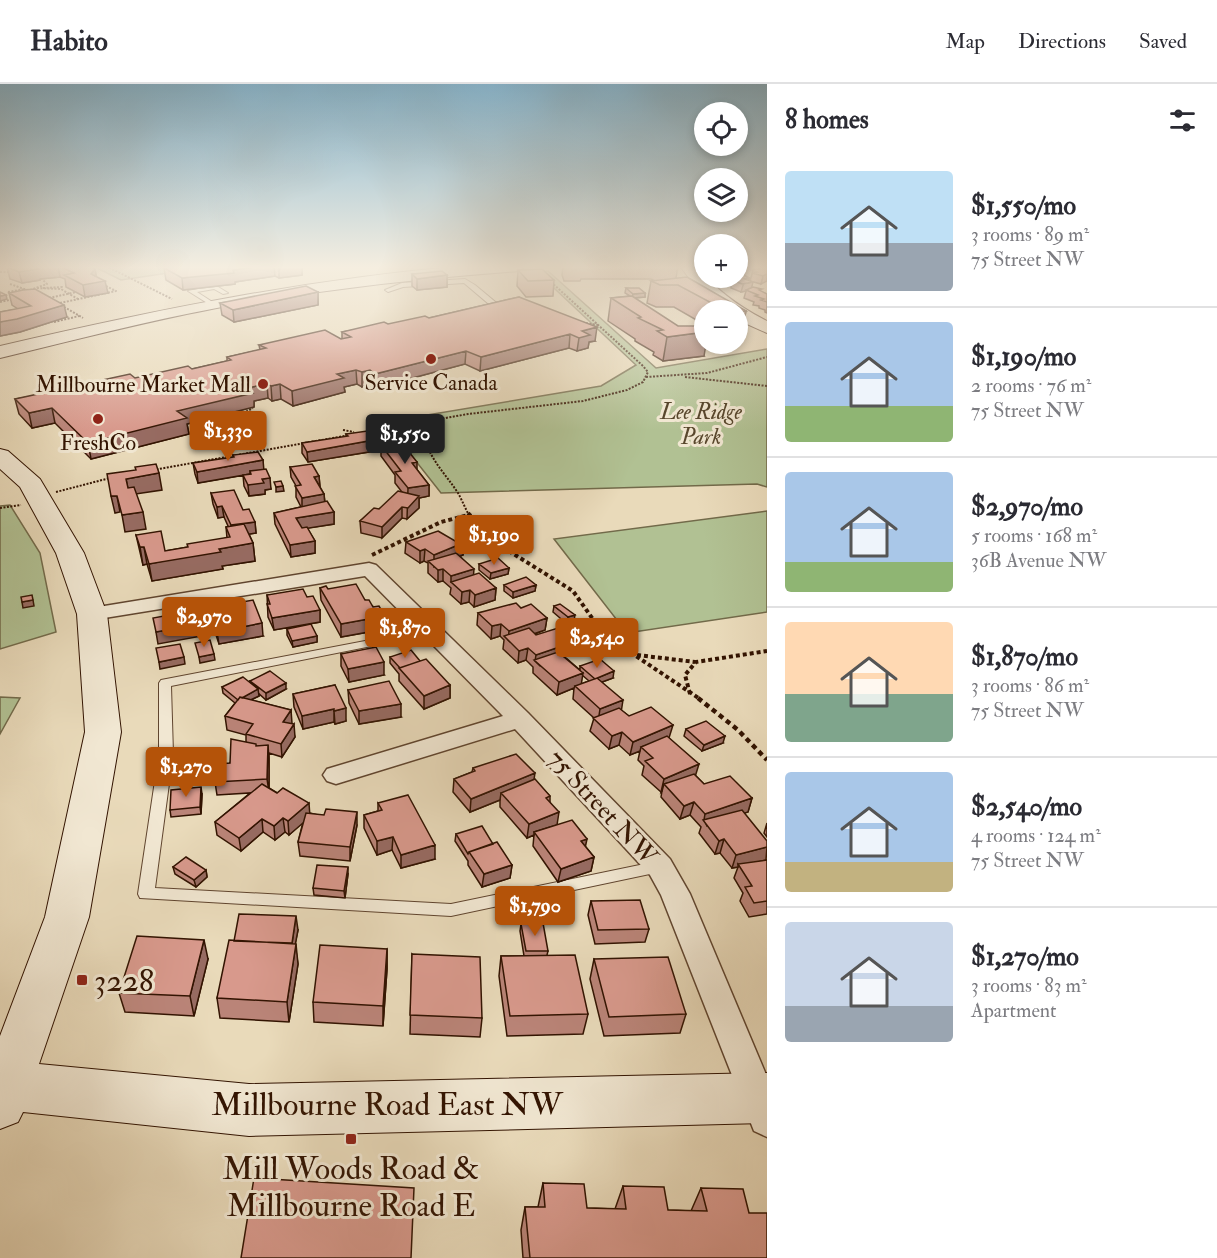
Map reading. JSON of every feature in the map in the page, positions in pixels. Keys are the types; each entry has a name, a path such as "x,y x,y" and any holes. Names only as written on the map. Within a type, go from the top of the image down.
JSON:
{"street":[{"path":"0,352 129,321"},
{"path":"753,321 767,328"},
{"path":"0,456 31,484 36,498 70,553 92,614 103,732 67,917 2,1091"},
{"path":"92,614 369,562"},
{"name":"75 Street NW","path":"369,562 660,867 675,894 764,1105"},
{"path":"336,775 520,719"},
{"name":"Millbourne Road East NW","path":"2,1091 249,1110 764,1105"}],"lane":[{"path":"433,631 165,683 166,754 146,894 451,910 660,867"}],"path":[{"path":"50,322 55,321"},
{"path":"153,470 387,427 601,396 638,385 648,372 594,321"},
{"path":"575,322 598,325"},
{"path":"679,376 735,366 767,357"},
{"path":"646,376 679,376 767,386"},
{"path":"240,415 253,408"},
{"path":"428,415 443,419"},
{"path":"424,435 443,419"},
{"path":"387,427 409,429 424,435"},
{"path":"343,430 358,432"},
{"path":"424,435 431,460 459,494 468,515 485,535 512,555 573,591 609,638 691,694 753,743 767,759"},
{"path":"0,508 22,504 36,498 116,477"},
{"path":"369,562 441,522 468,515"},
{"path":"635,654 664,660 696,662 767,651"},
{"path":"691,694 686,685 685,675 696,662"}],"green space":[{"name":"Lee Ridge Park","path":"589,321 603,321 656,368 767,349 767,487 757,484 441,493 385,422 601,386 636,365"},
{"path":"10,505 40,553 56,632 0,649 0,506"},
{"path":"767,511 767,612 627,633 554,539"},
{"path":"0,697 20,698 0,734"}],"building":[{"name":"Millbourne Market Mall","path":"403,321 581,321 597,327 582,331 590,335 579,338 570,334 481,357 466,351 375,374 370,370 362,372 356,370 337,374 344,378 292,391 280,384 247,388 253,393 177,411 187,418 88,443 52,408 29,413 15,399 130,374 135,378 188,366 192,369 231,360 227,357 266,348 259,345 325,330 341,339 351,337 342,332 384,322 388,324"},
{"path":"644,321 670,321 678,326 694,326 694,333 667,337 657,331 663,330"},
{"path":"389,428 396,436 307,452 302,443 348,436 346,434"},
{"path":"401,442 417,462 412,463 429,485 408,488 395,472 401,471 381,445"},
{"path":"258,452 263,460 197,472 193,463 234,457 233,455"},
{"path":"156,464 159,473 126,479 128,488 134,487 143,512 122,515 117,496 111,496 107,474 136,470 135,467"},
{"path":"312,464 319,476 314,477 324,494 302,498 295,486 301,485 290,467"},
{"path":"266,469 270,478 262,479 264,483 248,485 243,475 251,474 250,471"},
{"path":"281,481 283,486 276,487 274,482"},
{"path":"234,490 243,510 249,509 255,522 231,525 222,506 217,507 211,493"},
{"path":"398,491 419,496 408,508 402,507 382,527 360,521 374,508 379,509"},
{"path":"327,501 334,512 296,518 302,528 307,527 315,541 290,545 274,513"},
{"path":"244,524 253,543 219,549 221,552 149,564 144,547 140,547 136,535 161,531 165,551 188,547 187,544 230,537 226,527"},
{"path":"438,531 463,543 434,555 425,549 420,551 406,542"},
{"path":"456,553 474,569 451,576 443,569 438,570 428,561"},
{"path":"498,558 509,568 491,573 479,564"},
{"path":"479,573 496,588 475,595 470,590 462,592 451,582"},
{"path":"526,577 536,585 513,592 504,585"},
{"path":"356,584 365,600 369,600 373,607 379,606 385,616 341,624 320,588 326,586 328,589"},
{"path":"303,589 307,597 313,596 320,610 272,618 267,604 270,604 267,595"},
{"path":"32,595 33,600 22,602 21,597"},
{"path":"253,600 262,623 217,632 209,608"},
{"path":"516,603 521,608 531,604 547,618 509,631 501,624 492,626 478,613"},
{"path":"560,604 575,615 568,617 554,606"},
{"path":"196,610 200,624 156,632 153,618"},
{"path":"311,624 317,636 292,641 287,629"},
{"path":"529,628 536,635 558,628 574,642 536,655 528,648 519,651 504,636"},
{"path":"210,640 214,654 199,657 195,643"},
{"path":"180,644 184,657 159,662 156,648"},
{"path":"376,647 384,662 348,669 341,654"},
{"path":"411,650 420,661 400,668 390,657"},
{"path":"558,652 583,673 559,682 534,660"},
{"path":"426,659 450,685 424,696 399,668"},
{"path":"600,659 614,671 595,679 580,666"},
{"path":"270,671 286,683 266,693 250,681"},
{"path":"243,677 258,689 238,700 222,687"},
{"path":"597,678 623,700 600,709 575,686"},
{"path":"389,681 401,704 359,711 348,690"},
{"path":"335,685 346,708 302,716 293,694"},
{"path":"240,697 291,710 283,722 294,724 281,744 246,734 253,724 225,716"},
{"path":"651,707 673,725 633,742 622,732 612,736 593,718 619,708 629,716"},
{"path":"706,721 725,736 704,745 686,729"},
{"path":"667,736 699,764 664,779 645,761 653,758 641,747"},
{"path":"231,739 256,744 256,746 268,745 267,779 215,782 217,764 230,763"},
{"path":"516,754 535,773 471,799 454,779 475,771 473,768"},
{"path":"694,774 704,784 730,776 752,798 705,814 694,802 684,806 664,784"},
{"path":"535,779 550,796 546,798 559,812 529,824 501,793"},
{"path":"262,784 277,793 283,788 309,803 288,821 283,818 274,826 262,819 239,838 215,822"},
{"path":"201,787 200,807 170,810 171,790"},
{"path":"408,795 435,845 401,855 393,837 377,841 364,815 382,810 378,803"},
{"path":"326,809 357,812 350,847 298,842 306,813 324,815"},
{"path":"742,810 767,841 767,847 736,855 724,839 719,841 703,820"},
{"path":"572,820 587,839 581,841 594,857 561,869 534,832"},
{"path":"482,826 493,844 468,854 456,834"},
{"path":"497,842 512,865 484,874 469,852"},
{"path":"186,857 206,870 194,880 173,867"},
{"path":"767,860 767,901 754,903 745,887 752,886 738,864"},
{"path":"317,865 348,867 344,891 313,888"},
{"path":"640,900 649,929 598,930 591,901"},
{"path":"239,914 296,916 292,943 234,941"},
{"path":"543,923 548,951 526,951 521,924"},
{"path":"137,936 204,940 190,996 119,993"},
{"path":"229,940 296,944 287,1002 217,998"},
{"path":"320,945 387,949 383,1006 313,1002"},
{"path":"412,954 480,957 482,1018 410,1015"},
{"path":"575,955 588,1014 510,1016 501,956"},
{"path":"668,957 686,1014 609,1017 594,959"},
{"path":"254,1178 414,1188 411,1258 241,1258"},
{"path":"543,1183 584,1184 587,1208 626,1209 623,1186 664,1187 668,1210 707,1211 701,1188 743,1189 749,1213 767,1213 767,1258 530,1258 525,1207 545,1207"}],"place":[{"name":"Service Canada","path":"431,359"},
{"name":"Millbourne Market Mall","path":"263,384"},
{"name":"FreshCo","path":"98,419"},
{"name":"3228","path":"82,980"},
{"name":"Mill Woods Road & Millbourne Road E","path":"351,1139"}]}
